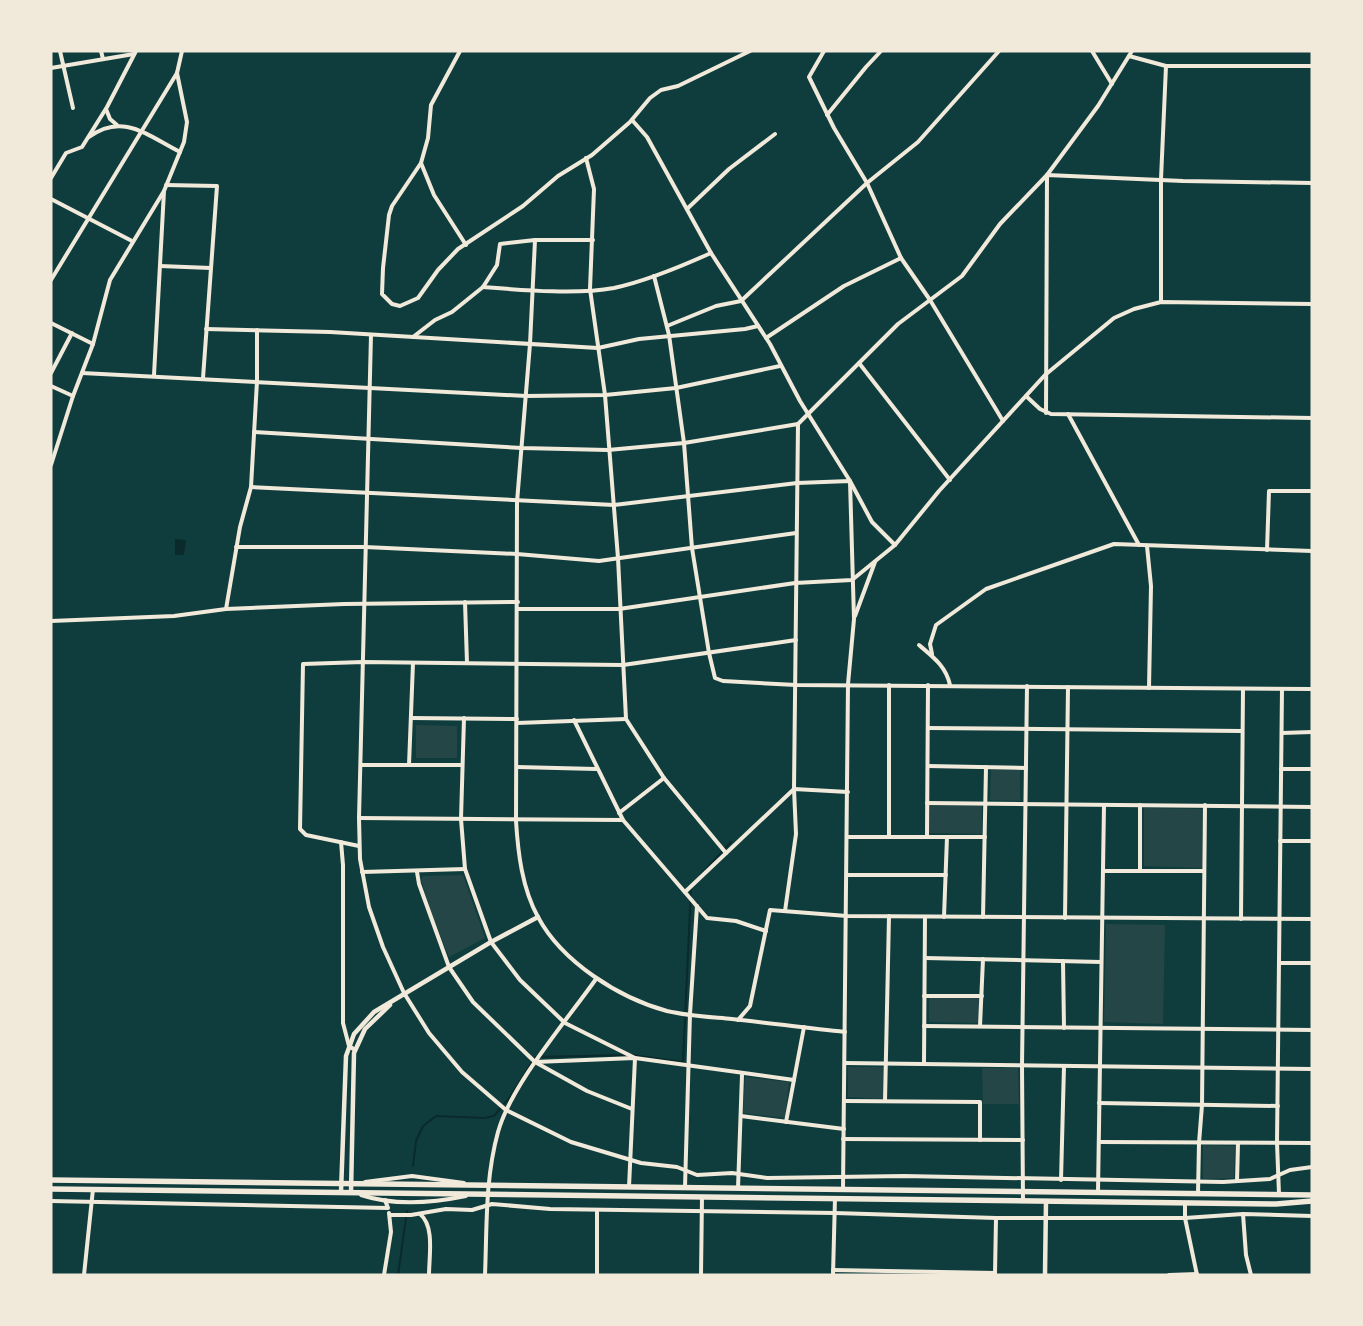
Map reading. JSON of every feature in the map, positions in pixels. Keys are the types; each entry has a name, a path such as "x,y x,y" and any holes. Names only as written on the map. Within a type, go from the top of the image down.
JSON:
{"highway":[{"path":"51,1180 1312,1195"},
{"path":"51,1189 1276,1204 1312,1201"}],"street":[{"path":"60,51 72,108"},
{"path":"101,51 103,59"},
{"path":"51,280 177,73 182,51"},
{"path":"460,51 431,105 428,138 421,163 392,206 389,215 382,294 392,304 400,306 418,298 438,270 466,245 523,206 558,176 586,158 632,120 650,98 662,90 678,86 750,51"},
{"path":"824,51 810,77 827,115 866,183 901,258 930,300 1003,421"},
{"path":"827,115 866,66 881,51"},
{"path":"667,326 716,306 741,300 866,183 918,142 999,51"},
{"path":"1092,51 1112,84"},
{"path":"254,432 522,448 608,450 684,442 798,424 898,324 962,276 1000,224 1047,175 1098,106 1132,51"},
{"path":"51,68 135,53"},
{"path":"51,178 66,153 78,150 88,138 106,109 135,53"},
{"path":"1129,56 1166,66 1312,66"},
{"path":"1161,302 1161,179 1166,66"},
{"path":"51,465 73,396 93,344 110,280 164,191 180,152 187,122 177,73"},
{"path":"106,109 110,120 140,132 180,152"},
{"path":"632,120 647,137 711,252 766,338 780,366 850,481 872,522 895,545"},
{"path":"88,138 98,130 117,124"},
{"path":"688,208 729,169 775,134"},
{"path":"586,158 594,188 590,289 605,395 618,558 619,609 626,719 664,778 726,853"},
{"path":"421,163 434,195 466,245"},
{"path":"1047,175 1312,182"},
{"path":"1046,413 1047,175"},
{"path":"166,185 217,186 203,378"},
{"path":"154,375 164,191"},
{"path":"51,199 132,242"},
{"path":"413,337 435,320 452,312 483,287 497,265 500,244 535,240 593,240"},
{"path":"535,240 530,344 517,502 518,665 516,821 524,881 538,917 557,942 596,979 636,1001 670,1012 845,1032"},
{"path":"483,287 533,290 613,288 654,276 711,252"},
{"path":"766,338 844,286 901,258"},
{"path":"160,266 211,268"},
{"path":"654,276 669,336 684,442 692,548 709,653 715,678 719,680 796,685 1312,689"},
{"path":"518,609 619,609 795,583 852,580 895,545 950,480 1045,375 1114,318 1134,309 1161,302 1312,304"},
{"path":"51,323 93,344"},
{"path":"206,329 372,335 598,348 669,336 744,330 758,326"},
{"path":"226,609 236,547 251,487 257,381 257,330"},
{"path":"51,373 72,334"},
{"path":"372,335 367,440 359,818 359,846 362,872 372,915 403,994 429,1033 462,1072 506,1110 571,1142 629,1160 684,1169 697,1175 739,1174 767,1178 844,1177 1199,1182 1278,1177 1286,1171 1312,1167"},
{"path":"859,363 950,480"},
{"path":"82,373 154,375 526,396 605,395 676,388 780,366"},
{"path":"51,386 73,396"},
{"path":"1026,396 1046,413 1312,418"},
{"path":"1068,414 1139,546"},
{"path":"785,911 796,834 794,789 795,583 798,424"},
{"path":"251,487 367,492 517,502 614,505 796,483 850,481"},
{"path":"843,1189 848,684 854,619 850,481"},
{"path":"1267,550 1269,490 1312,491"},
{"path":"236,547 365,547 517,554 599,561 796,533"},
{"path":"932,654 930,644 936,626 986,589 1114,544 1312,551"},
{"path":"1147,546 1151,586 1149,688"},
{"path":"854,619 875,562"},
{"path":"465,602 467,663"},
{"path":"51,621 174,616 226,609 365,604 518,602"},
{"path":"359,846 306,835 300,829 303,664 363,662 623,665 796,640"},
{"path":"919,645 932,654 947,675 950,685"},
{"path":"410,765 413,663"},
{"path":"888,836 889,685"},
{"path":"927,836 928,685"},
{"path":"1023,1200 1022,1066 1027,686"},
{"path":"1065,918 1068,687"},
{"path":"1241,919 1243,689"},
{"path":"1279,1194 1277,1143 1282,689"},
{"path":"411,718 517,721 626,719"},
{"path":"464,718 461,819 464,869 491,942 520,980 565,1022 635,1058"},
{"path":"574,720 596,769 623,820 707,918 736,921 766,932"},
{"path":"929,728 1242,730"},
{"path":"1282,732 1312,732"},
{"path":"361,765 462,765"},
{"path":"928,766 1026,768"},
{"path":"983,917 986,767"},
{"path":"517,768 596,769"},
{"path":"1281,769 1312,769"},
{"path":"619,813 664,778"},
{"path":"685,892 794,789 848,792"},
{"path":"928,803 1312,807"},
{"path":"1098,1192 1104,805"},
{"path":"1140,805 1140,871"},
{"path":"1198,1193 1198,1143 1202,1105 1205,806"},
{"path":"359,818 516,821 623,820"},
{"path":"847,837 985,836"},
{"path":"944,917 947,837"},
{"path":"1280,841 1312,842"},
{"path":"341,842 343,865 343,1023 349,1046 355,1050"},
{"path":"362,872 417,872 464,869"},
{"path":"1103,871 1204,871"},
{"path":"417,872 419,884 449,967 472,1002 535,1062 587,1091 632,1109"},
{"path":"847,875 946,875"},
{"path":"685,1187 684,1169 690,1014 697,906"},
{"path":"738,1020 750,1006 770,910 847,916 1312,919"},
{"path":"885,1101 889,916"},
{"path":"341,1192 346,1062 349,1046 358,1029 369,1017 403,994 491,942 538,917"},
{"path":"924,1063 925,917"},
{"path":"925,958 1101,962"},
{"path":"980,1026 983,959"},
{"path":"1063,961 1064,1028"},
{"path":"1279,963 1312,963"},
{"path":"485,1275 487,1185 498,1131 506,1110 535,1062 596,979"},
{"path":"403,994 365,1029 355,1050 353,1192 385,1200 419,1202 474,1194"},
{"path":"924,996 982,996"},
{"path":"924,1026 1312,1030"},
{"path":"786,1122 804,1027"},
{"path":"535,1062 635,1058 742,1075 794,1080"},
{"path":"629,1187 635,1058"},
{"path":"845,1063 1312,1069"},
{"path":"1061,1180 1064,1066"},
{"path":"738,1188 742,1075"},
{"path":"844,1101 980,1102 980,1140"},
{"path":"1099,1104 1278,1106"},
{"path":"741,1116 844,1129"},
{"path":"843,1139 1023,1140"},
{"path":"1099,1142 1312,1143"},
{"path":"1237,1181 1238,1143"},
{"path":"84,1275 93,1189"},
{"path":"701,1275 702,1197"},
{"path":"835,1198 833,1272 995,1274 996,1218"},
{"path":"51,1201 92,1200 388,1208"},
{"path":"384,1275 390,1232 390,1214 385,1200"},
{"path":"1045,1275 1046,1201"},
{"path":"1169,1275 1197,1275 1184,1218 1185,1203"},
{"path":"390,1214 420,1214 438,1209 472,1210 487,1204 597,1210 835,1213 1046,1219 1184,1218 1243,1214 1312,1216"},
{"path":"597,1210 597,1275"},
{"path":"420,1214 425,1217 430,1233 429,1275"},
{"path":"1243,1214 1246,1255 1251,1275"}],"shaded area":[{"path":"175,539 186,540 184,555 175,555"},
{"path":"416,725 457,726 457,758 416,758"},
{"path":"991,770 1020,770 1020,801 990,800"},
{"path":"929,805 982,806 982,834 928,833"},
{"path":"1144,808 1203,809 1202,868 1144,866"},
{"path":"463,875 485,938 449,957 430,909 421,879 423,876"},
{"path":"1106,924 1165,925 1163,1024 1104,1022"},
{"path":"929,997 980,998 979,1023 929,1022"},
{"path":"848,1067 884,1067 883,1099 848,1097"},
{"path":"982,1068 1018,1068 1019,1104 983,1104"},
{"path":"745,1077 789,1082 785,1118 743,1113"},
{"path":"1203,1145 1235,1146 1234,1178 1203,1179"}],"waterway":[{"path":"694,882 731,842"},
{"path":"632,1055 683,1062 691,888"},
{"path":"413,1166 416,1141 423,1126 436,1116 484,1118 494,1116 510,1097 535,1057 628,1055"},
{"path":"398,1275 407,1211"}]}
